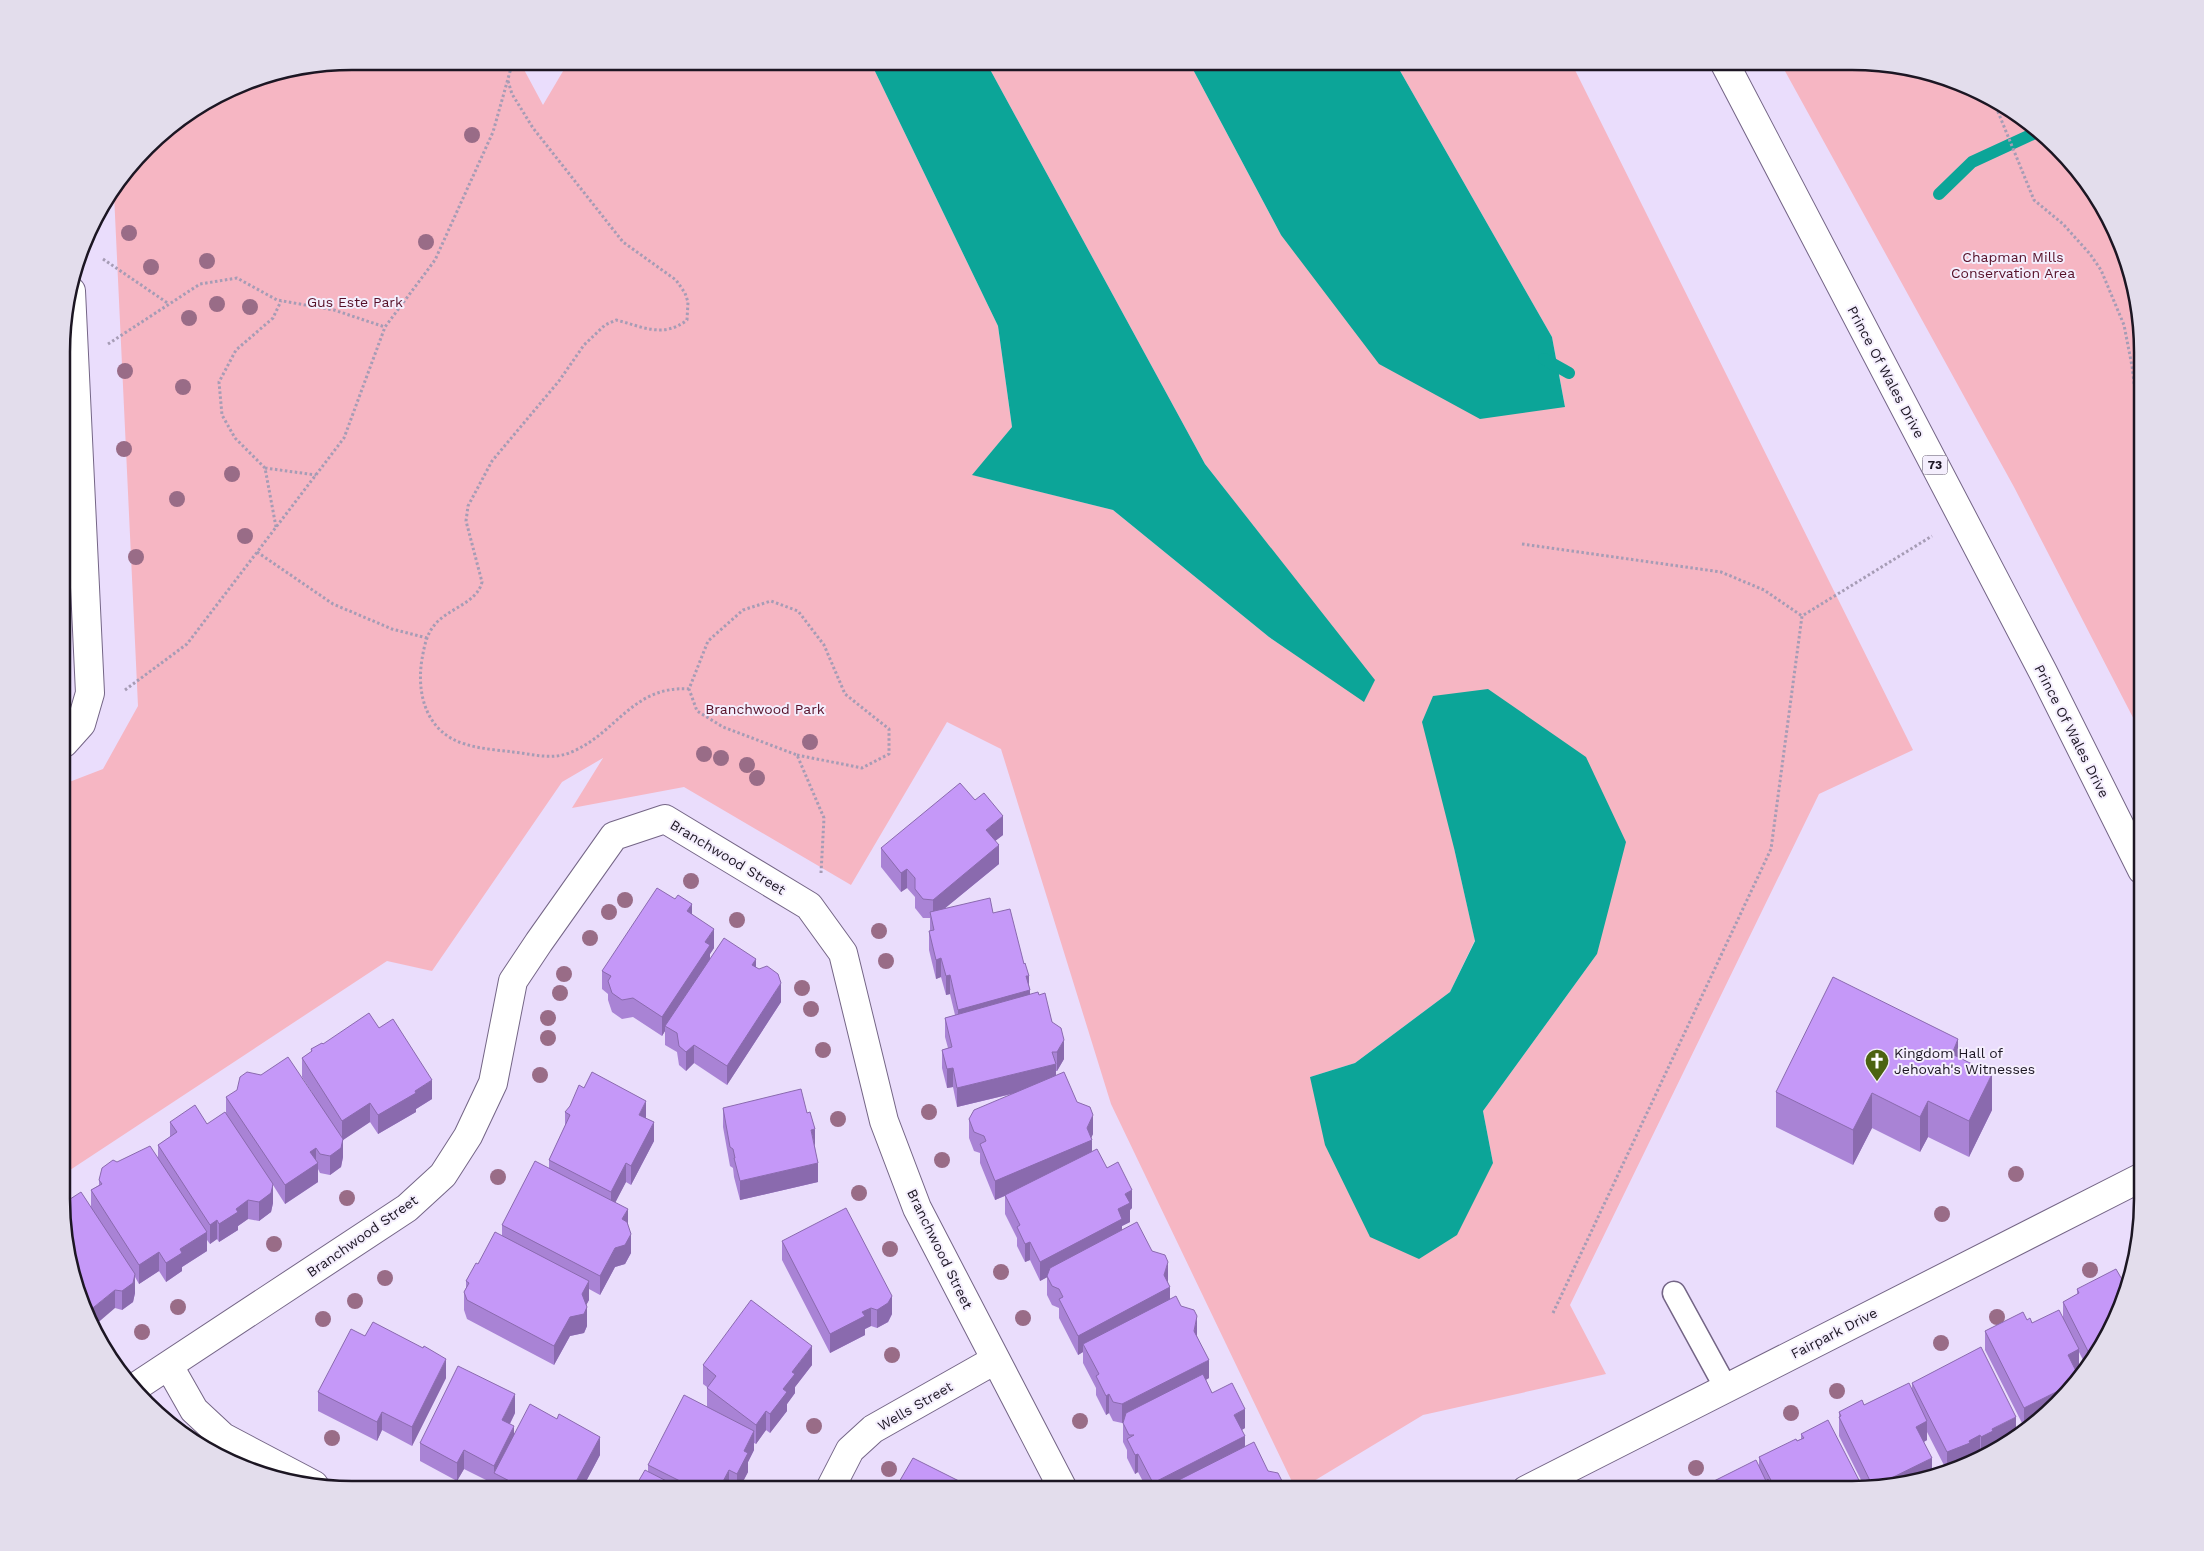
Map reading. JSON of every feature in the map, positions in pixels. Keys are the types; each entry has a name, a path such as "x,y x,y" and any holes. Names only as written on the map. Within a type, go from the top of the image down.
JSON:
{"street":[{"name":"Prince Of Wales Drive","path":"1728,70 1962,518 2134,854"},
{"path":"70,736 81,724 90,693 71,332"},
{"name":"Branchwood Street","path":"140,1384 407,1208 443,1175 468,1136 493,1083 514,981 614,836 665,819 809,906 843,953 884,1121 917,1208 1059,1481"},
{"name":"Fairpark Drive","path":"1544,1481 2134,1181"},
{"name":"Wells Street","path":"834,1481 850,1450 873,1429 995,1360"},
{"path":"169,1366 194,1410 223,1437 297,1476"}],"lane":[{"path":"1674,1293 1726,1388"}],"path":[{"path":"90,693 122,692 188,644 344,438 384,327 435,260 494,132 510,70"},
{"path":"508,81 520,108 559,162 623,242 676,280 685,293 688,311 686,320 664,330 645,330 616,320 605,325 584,345 559,381 516,431 488,469 468,506 466,521 482,582 481,588 433,626 427,638 420,686 425,711 437,729 452,740 466,745 543,757 557,756 570,753 590,740 638,702 656,692 674,688 689,689"},
{"path":"1998,111 2034,200 2063,224 2101,270 2124,325 2134,382"},
{"path":"103,259 169,304"},
{"path":"72,344 107,344 200,284 237,278 282,301 334,310 384,327"},
{"path":"276,528 265,468 235,438 222,415 219,382 236,350 273,318 282,301"},
{"path":"265,468 316,475"},
{"path":"1802,616 1962,518"},
{"path":"1522,544 1721,572 1764,590 1802,616"},
{"path":"257,552 333,604 392,629 427,638"},
{"path":"771,601 798,611 824,644 845,694 889,728 889,754 862,768 797,755 722,727 697,711 689,689 708,641 743,610 771,601"},
{"path":"1553,1313 1771,849 1802,616"},
{"path":"797,755 824,818 820,880 809,906"}],"green space":[{"path":"352,70 524,70 543,105 564,70 874,70 998,326 1012,427 973,475 1113,510 1269,637 1364,701 1374,680 1205,464 990,70 1193,70 1281,235 1565,407 1552,337 1400,70 1575,70 1913,750 1819,794 1570,1305 1606,1374 1423,1415 1314,1481 1292,1481 1111,1104 1001,749 947,722 851,885 684,787 572,808 603,758 562,782 432,971 387,961 70,1170 70,782 103,769 138,706 114,201 140,166 180,128 211,108 244,91 297,75 315,72","holes":["1454,848 1597,954 1483,1111 1493,1163 1310,1077 1355,1063 1450,992 1475,940"]},
{"name":"Chapman Mills Conservation Area","path":"1784,70 1889,72 1943,85 1977,99 2024,128 2064,166 2076,180 2105,227 2119,261 2132,315 2134,352 2134,720 2014,487"}],"shaded area":[{"path":"874,70 990,70 1205,464 1375,680 1364,702 1269,637 1113,510 972,475 1012,427 998,326"},
{"path":"1193,70 1400,70 1552,337 1565,407 1480,419 1379,364 1281,235"},
{"path":"1488,689 1586,757 1626,842 1597,954 1483,1111 1493,1163 1457,1235 1419,1259 1370,1237 1325,1145 1310,1077 1355,1063 1450,992 1475,941 1422,722 1433,696"}],"building":[{"path":"960,783 975,800 984,793 1003,816 986,830 999,845 933,900 923,899 915,889 915,878 907,869 901,873 881,848"},
{"path":"657,888 675,899 678,895 692,904 687,911 714,929 705,942 710,945 662,1017 633,998 622,1000 612,993 608,981 611,976 602,971"},
{"path":"990,898 993,913 1010,909 1024,964 1029,976 1026,976 1030,990 958,1010 950,975 946,976 941,958 936,960 929,931 934,930 930,912"},
{"path":"724,938 756,959 752,965 759,969 767,966 778,974 781,983 727,1066 694,1045 686,1052 679,1046 677,1033 665,1026"},
{"name":"Kingdom Hall of Jehovah's Witnesses","path":"1833,977 1958,1039 1952,1054 1992,1074 1969,1121 1928,1101 1920,1117 1872,1093 1853,1130 1776,1092"},
{"path":"1038,992 1039,995 1045,993 1052,1022 1061,1028 1064,1040 1057,1052 1052,1052 1056,1064 957,1088 953,1068 947,1069 942,1050 952,1047 945,1018"},
{"path":"369,1013 379,1028 393,1019 432,1080 415,1091 416,1093 378,1115 370,1103 342,1121 302,1058 312,1051 311,1049 323,1044"},
{"path":"288,1057 343,1139 341,1148 330,1156 320,1154 316,1148 310,1152 318,1163 285,1185 226,1097 237,1090 240,1077 247,1072 261,1075"},
{"path":"592,1072 646,1101 639,1115 654,1122 631,1166 626,1163 611,1192 549,1160 570,1115 565,1112 570,1106 579,1085 584,1088"},
{"path":"1064,1072 1077,1102 1090,1107 1093,1115 1087,1128 1092,1140 995,1181 980,1144 986,1141 984,1136 974,1132 969,1119 974,1110"},
{"path":"801,1089 807,1113 810,1112 815,1129 811,1130 818,1163 740,1181 733,1149 730,1147 723,1108"},
{"path":"195,1105 207,1124 225,1112 273,1184 271,1193 259,1202 248,1200 236,1209 238,1212 219,1224 217,1220 210,1225 158,1145 177,1132 170,1122"},
{"path":"150,1146 207,1232 180,1249 182,1253 166,1263 159,1252 139,1265 91,1190 102,1184 99,1180 102,1168 113,1160 117,1162"},
{"path":"1097,1149 1107,1168 1118,1162 1132,1190 1125,1194 1130,1203 1118,1209 1122,1219 1040,1262 1030,1242 1025,1244 1017,1227 1020,1225 1005,1195"},
{"path":"535,1161 628,1209 622,1219 627,1222 631,1234 625,1245 615,1248 600,1276 502,1225"},
{"path":"81,1192 135,1274 133,1283 122,1291 115,1290 92,1309 75,1254 70,1199"},
{"path":"846,1208 892,1296 888,1303 877,1310 871,1308 862,1312 865,1316 830,1334 782,1241"},
{"path":"1137,1222 1152,1251 1165,1255 1168,1262 1164,1275 1170,1287 1078,1336 1059,1299 1063,1297 1059,1289 1052,1286 1047,1276 1050,1268"},
{"path":"495,1232 589,1281 582,1294 587,1307 584,1314 570,1317 554,1346 467,1300 464,1292 469,1283 466,1281 476,1263 478,1264"},
{"path":"2116,1269 2122,1279 2113,1307 2088,1352 2063,1302 2079,1293 2077,1289"},
{"path":"1176,1296 1181,1306 1194,1310 1197,1316 1194,1331 1209,1360 1122,1404 1113,1402 1109,1394 1106,1396 1096,1376 1099,1374 1083,1344"},
{"path":"751,1300 812,1346 792,1372 795,1374 783,1389 787,1392 770,1414 766,1411 756,1425 707,1388 716,1376 703,1365"},
{"path":"2059,1310 2079,1349 2068,1355 2076,1371 2064,1385 2058,1391 2024,1408 1985,1331 2023,1312 2027,1320 2030,1318 2032,1323"},
{"path":"373,1322 423,1348 424,1346 446,1359 412,1427 382,1412 377,1422 318,1392 351,1329 365,1336"},
{"path":"1981,1347 2016,1417 1992,1429 1993,1431 1969,1441 1970,1443 1947,1452 1912,1383"},
{"path":"458,1366 515,1394 502,1420 514,1426 494,1466 464,1450 457,1463 420,1443"},
{"path":"1203,1374 1212,1393 1232,1383 1245,1409 1234,1415 1245,1436 1157,1481 1152,1481 1138,1454 1135,1455 1127,1439 1134,1435 1129,1435 1123,1423 1126,1413"},
{"path":"1909,1383 1927,1421 1916,1427 1932,1458 1889,1479 1870,1480 1839,1417 1841,1416 1839,1412 1862,1400 1864,1405"},
{"path":"684,1395 754,1431 744,1451 748,1453 737,1474 729,1470 723,1481 680,1481 648,1465"},
{"path":"530,1404 557,1419 559,1414 600,1437 576,1481 509,1481 494,1473"},
{"path":"1828,1420 1859,1481 1771,1481 1759,1457 1796,1439 1797,1441 1804,1438 1801,1434"},
{"path":"1254,1442 1268,1471 1278,1473 1282,1481 1177,1481"},
{"path":"913,1458 959,1481 900,1481"},
{"path":"1756,1460 1766,1481 1714,1481"},
{"path":"645,1470 666,1481 639,1481"}],"waterway":[{"path":"1939,194 1972,162 2032,135"},
{"path":"1544,359 1569,373"}],"place":[{"name":"Kingdom Hall of Jehovah's Witnesses","path":"1877,1082"}],"park label":[{"name":"Gus Este Park","path":"355,302"},
{"name":"Branchwood Park","path":"765,709"}]}
